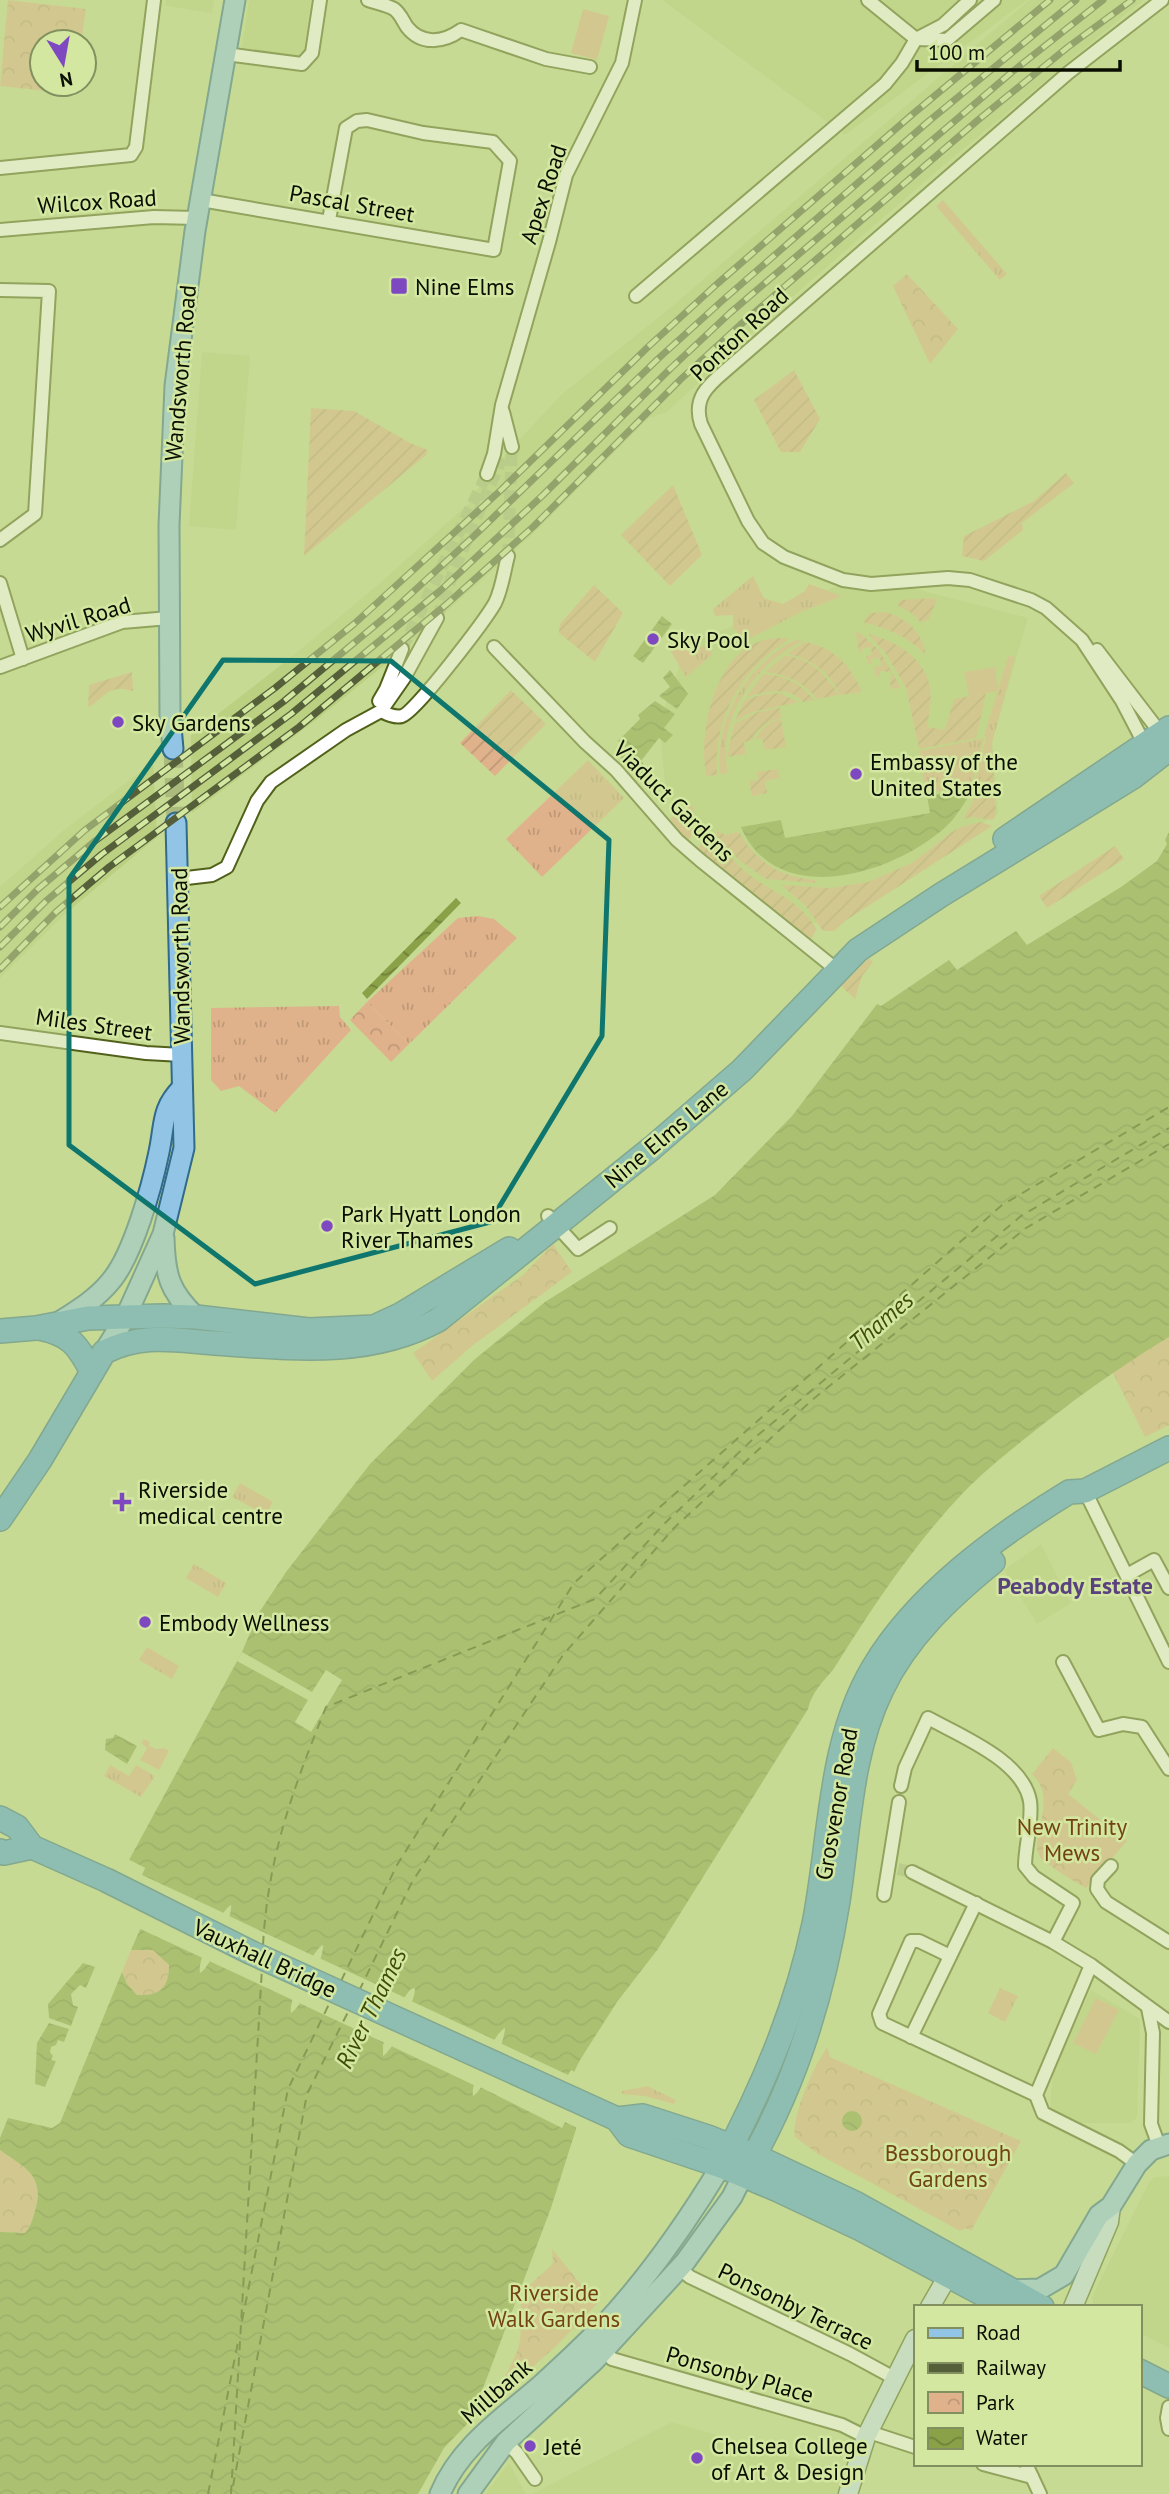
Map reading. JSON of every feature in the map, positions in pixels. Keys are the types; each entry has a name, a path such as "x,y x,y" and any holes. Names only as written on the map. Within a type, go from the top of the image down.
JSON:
{"highway":[{"name":"Nine Elms Lane","path":"36,1328 59,1322 126,1317 195,1317 309,1330 374,1326 400,1315 503,1254 552,1220 742,1070 832,966 1133,777 1161,743"},
{"name":"Nine Elms Lane","path":"104,1352 136,1339 321,1349 348,1348 389,1340 422,1329 461,1304 466,1296 508,1266 552,1220"},
{"path":"0,1331 36,1328 55,1331 73,1340 92,1372"},
{"path":"0,1519 40,1460 104,1352"},
{"name":"Grosvenor Road","path":"721,2166 780,2042 800,1986 820,1894 842,1751 857,1700 873,1669 906,1622 951,1576 1069,1492 1085,1492 1169,1448"},
{"name":"Grosvenor Road","path":"749,2165 782,2099 811,2016 834,1925 859,1756 881,1690 902,1653 939,1610 1000,1557 1077,1506 1085,1492"},
{"path":"0,1818 17,1827 32,1847 4,1853 0,1851"},
{"name":"Vauxhall Bridge","path":"32,1847 106,1880 252,1953 617,2119 629,2134 721,2166"},
{"name":"Vauxhall Bridge","path":"617,2119 643,2116 732,2146"},
{"path":"732,2146 749,2165"},
{"path":"721,2166 749,2165 857,2204 953,2268 1009,2298 1035,2305"},
{"path":"1141,2355 1169,2368"},
{"path":"1141,2372 1169,2386"}],"main road":[{"name":"Wandsworth Road","path":"173,749 169,618 175,386 199,209 235,0"},
{"name":"Wandsworth Road","path":"59,1322 106,1287 125,1260 159,1153 169,1101 182,1088 176,823"},
{"path":"104,1352 126,1317 163,1234 193,1118 193,1101 182,1088"},
{"path":"163,1234 164,1267 168,1279 175,1294 195,1317"},
{"path":"1009,2298 1040,2289 1058,2280 1069,2269 1099,2216 1111,2206 1137,2164 1151,2150 1164,2145"},
{"name":"Millbank","path":"468,2494 506,2442 605,2350 679,2268 733,2197 749,2165"},
{"name":"Millbank","path":"440,2494 450,2472 467,2449 542,2384 604,2324 650,2271 721,2166"},
{"path":"1074,2305 1109,2222 1111,2206"},
{"path":"931,2305 953,2268"},
{"path":"848,2494 868,2435 914,2341"}],"street":[{"path":"0,168 131,155 136,147 154,0"},
{"path":"226,54 302,64 312,53 320,0"},
{"path":"368,0 398,5 405,24 419,38 434,41 446,39 461,30 545,59 590,67"},
{"name":"Apex Road","path":"502,405 566,175 622,63 635,0"},
{"path":"868,0 916,39 947,40 993,0"},
{"path":"636,296 885,84 916,39 943,25 970,0"},
{"name":"Ponton Road","path":"1161,743 1122,701 1082,640 1046,608 1017,593 988,584 948,578 880,584 843,580 784,557 763,543 748,522 701,424 698,410 699,399 710,384 1068,73 1163,0"},
{"name":"Pascal Street","path":"199,209 328,220 494,250 510,161 493,142 423,133 368,120 357,121 346,128 328,220"},
{"name":"Wilcox Road","path":"0,230 154,218 199,209"},
{"path":"0,290 49,291 35,514 0,540"},
{"path":"502,405 512,447"},
{"path":"502,405 502,458"},
{"path":"487,474 494,454 502,405"},
{"path":"381,711 403,716 418,703 496,601 508,556"},
{"path":"0,583 23,659"},
{"name":"Wyvil Road","path":"0,667 122,622 169,618"},
{"path":"178,879 212,875 227,867 257,801 271,782 381,711 404,678 437,618"},
{"name":"Ponton Road","path":"1082,640 1093,645 1101,654 1161,743"},
{"name":"Viaduct Gardens","path":"494,647 585,742 616,770 677,840 832,966"},
{"path":"364,720 386,689 402,649"},
{"name":"Miles Street","path":"0,1032 146,1053 182,1055"},
{"path":"552,1220 578,1249 610,1228"},
{"path":"1085,1492 1169,1662"},
{"path":"1127,1575 1154,1560 1169,1588"},
{"path":"1063,1662 1099,1731 1123,1724 1142,1727 1169,1769"},
{"path":"901,1786 905,1768 928,1718 1005,1763 1022,1779 1030,1803 1025,1866 1034,1877 1073,1903 1053,1942"},
{"path":"884,1895 893,1869 899,1802"},
{"path":"1111,1866 1098,1880 1097,1889 1106,1902 1169,1942"},
{"path":"912,1872 1053,1942 1091,1965 1169,2022"},
{"path":"911,2037 976,1903"},
{"path":"950,1956 919,1941 911,1941 879,2014 882,2023 1036,2095 1043,2113 1119,2151 1137,2164"},
{"path":"1036,2095 1091,1965"},
{"path":"1148,2008 1153,2033 1151,2124 1164,2145"},
{"name":"Ponsonby Terrace","path":"679,2268 690,2277 896,2379"},
{"name":"Ponsonby Place","path":"605,2350 612,2359 914,2447"},
{"path":"1169,2407 1169,2429"},
{"name":"Millbank","path":"506,2442 517,2453 534,2479"},
{"path":"991,2466 1032,2477"},
{"path":"1027,2466 1040,2494"}],"highlighted area":[{"path":"223,660 391,661 609,840 602,1036 490,1222 255,1284 69,1145 69,879"}],"shaded area":[{"path":"166,0 214,0 212,13 166,6"},
{"path":"249,0 311,0 303,59 241,52"},
{"path":"662,0 1027,0 845,135"},
{"path":"1029,0 1143,0 938,170 766,320 667,412 649,418 534,533 415,640 320,717 192,813 191,735 295,654 468,504 487,474 562,394 663,314"},
{"path":"202,352 250,356 236,530 189,526"},
{"path":"840,585 908,587 1028,618 992,742 998,813 822,924 792,921 702,849 696,825 666,794 659,723 687,644"},
{"path":"153,762 157,837 66,913 0,978 0,887 64,830"},
{"path":"1041,1544 1071,1603 1037,1624 1004,1570"},
{"path":"1091,1990 1140,2019 1137,2118 1129,2123 1081,2123 1050,2109 1053,2069"},
{"path":"1169,2176 1169,2348 1141,2334 1141,2305 1094,2305 1092,2297 1148,2184 1154,2177"},
{"name":"Chelsea College of Art & Design","path":"672,2422 841,2471 847,2482 844,2494 532,2494"},
{"path":"509,2463 526,2494 486,2494 488,2490"}],"green space":[{"path":"8,0 86,9 83,28 28,28 28,89 0,86"},
{"path":"583,9 609,16 597,60 571,53"},
{"path":"943,200 1007,274 1000,280 936,206"},
{"path":"907,274 958,329 930,364 893,286"},
{"path":"794,370 820,419 800,452 781,452 754,400"},
{"path":"311,408 354,411 412,444 428,450 426,455 304,556"},
{"path":"1066,473 1074,483 1022,523 1023,530 984,561 962,556 964,536 1034,501"},
{"path":"673,485 702,555 670,586 621,535"},
{"path":"753,576 764,598 783,604 805,591 809,584 840,597 801,612 745,641 733,628 733,615 715,616 713,609"},
{"path":"594,585 623,613 595,662 559,633 560,624"},
{"path":"934,598 936,601 929,619 921,623 913,614 897,605 901,600"},
{"path":"886,612 901,618 913,628 926,655 897,634 863,622 870,613"},
{"path":"856,632 879,650 901,688 891,689 891,672 880,671 880,676 876,677 874,667 881,666 880,658 871,659 871,664 868,664 866,656 872,655 871,647 862,648 863,652 859,652"},
{"path":"868,634 898,646 922,668 931,693 927,727 945,730 954,699 986,693 976,738 919,749 906,688 887,655"},
{"path":"680,636 695,638 700,647 710,646 712,655 686,677 668,647"},
{"path":"777,638 790,639 758,664 734,696 720,734 717,775 706,776 704,742 717,686 737,656 751,645"},
{"path":"795,640 803,641 769,664 743,695 728,733 728,773 720,774 722,734 737,696 762,663"},
{"path":"805,642 825,648 840,659 853,674 862,692 840,695 831,680 819,668 786,654"},
{"path":"784,656 809,663 829,681 839,695 817,699 794,680 765,672"},
{"path":"1008,656 1015,657 980,788 973,789 986,737 984,736"},
{"path":"995,667 998,691 969,697 964,672"},
{"path":"132,672 133,691 111,691 88,707 89,685"},
{"path":"763,674 792,681 814,700 803,702 790,693 776,691 746,697"},
{"path":"511,690 546,724 495,776 460,743"},
{"path":"779,693 799,702 753,712 735,721 744,700"},
{"path":"780,708 781,718 764,725 752,740 744,742 746,754 727,757 734,724 758,712"},
{"path":"781,719 786,747 765,750 762,738 755,740 759,732 765,726"},
{"path":"984,738 973,781 968,782 967,786 926,793 919,751"},
{"path":"992,742 996,815 993,820 972,817 963,819 980,788"},
{"path":"588,760 624,798 542,877 506,839"},
{"path":"778,769 779,778 765,781 767,793 752,796 749,781 758,780 756,772"},
{"path":"687,805 693,806 694,809 691,838 686,840 670,819"},
{"path":"981,822 992,826 845,921 834,931 823,931 805,905 781,885 831,888 868,882 914,862 961,827"},
{"path":"718,831 725,835 739,832 761,860 780,871 815,880 815,883 766,879 740,861 718,838"},
{"path":"706,835 747,873 801,909 817,929 810,940 702,854 699,847"},
{"path":"1115,846 1124,859 1047,908 1039,896"},
{"path":"478,916 494,919 517,938 409,1044 367,1002 458,918"},
{"path":"869,958 873,962 862,976 855,999 841,986"},
{"path":"367,1002 409,1044 391,1062 350,1020"},
{"path":"339,1006 340,1017 351,1030 275,1113 239,1086 221,1091 211,1080 211,1008"},
{"path":"553,1244 572,1272 472,1346 432,1381 413,1353 523,1275"},
{"path":"1169,1337 1169,1425 1145,1437 1112,1371"},
{"path":"240,1483 273,1502 266,1515 232,1497"},
{"path":"194,1564 226,1583 218,1597 186,1578"},
{"path":"147,1647 179,1666 172,1679 139,1660"},
{"path":"144,1739 150,1742 149,1746 169,1751 159,1770 140,1760 147,1748 141,1743"},
{"name":"New Trinity Mews","path":"1053,1748 1071,1762 1077,1780 1068,1794 1127,1841 1086,1888 1043,1860 1037,1849 1043,1796 1040,1785 1032,1774"},
{"path":"110,1765 129,1776 136,1765 155,1776 141,1797 104,1776"},
{"path":"1069,1804 1121,1848 1097,1875 1045,1833"},
{"path":"131,1950 153,1950 169,1965 167,1980 162,1989 152,1994 137,1995 127,1984 122,1972"},
{"path":"1000,1988 1018,1996 1005,2022 988,2013"},
{"path":"1096,1998 1119,2010 1096,2054 1073,2043"},
{"name":"Bessborough Gardens","path":"827,2046 830,2057 1021,2141 971,2231 966,2228 960,2231 818,2154 795,2137 795,2121 801,2101"},
{"path":"647,2086 676,2100 674,2104 645,2096 622,2094 622,2091"},
{"path":"0,2150 30,2173 37,2187 36,2207 25,2233 0,2232"},
{"name":"Riverside Walk Gardens","path":"552,2249 597,2304 553,2349 499,2396 518,2347 523,2295 553,2263"}],"water":[{"path":"662,616 672,624 643,663 633,656"},
{"path":"670,670 688,694 677,709 659,696 670,687 663,678"},
{"path":"655,701 675,714 664,728 673,735 665,743 659,738 641,761 648,769 639,777 617,753 623,747 618,741 640,719 638,715"},
{"path":"973,789 951,822 919,847 864,871 835,876 806,876 780,868 758,853 741,827 781,820 785,838 930,813 927,796"},
{"path":"1169,832 1169,1337 1075,1400 983,1473 944,1514 909,1557 833,1670 821,1683 808,1709 658,1949 617,2002 580,2060 553,2115 577,2126 551,2208 471,2420 444,2448 418,2494 0,2494 0,2232 25,2233 32,2221 38,2196 30,2173 0,2150 0,2138 8,2118 52,2128 60,2123 122,1972 127,1984 137,1995 152,1994 165,1985 169,1965 153,1950 131,1950 160,1884 141,1875 145,1868 129,1860 242,1652 258,1614 286,1572 370,1464 475,1359 545,1302 715,1195 792,1116 877,1004 881,1006 949,960 957,970 1016,931 1027,945 1121,887 1157,861 1167,844 1165,840","holes":["231,1905 225,1930 210,1961 200,1973 206,1947 226,1909","323,1945 316,1971 301,2002 291,2013 297,1987 318,1949","415,1988 408,2014 393,2045 383,2056 383,2045 411,1989","505,2028 498,2054 483,2085 473,2096 479,2070 500,2032"]},
{"path":"456,898 461,903 367,999 362,993"},
{"path":"115,1734 137,1746 127,1764 105,1750 106,1739 113,1738"},
{"path":"83,1963 95,1967 86,1988 80,1985 71,1994 73,2005 78,2007 71,2026 49,2018 48,2004"},
{"path":"49,2023 69,2029 64,2042 58,2040 56,2045 51,2047 51,2060 56,2061 45,2087 35,2084 37,2043"},
{"path":"852,2111 859,2114 862,2121 859,2128 852,2131 845,2128 842,2121 845,2114"}],"pier":[{"path":"242,1652 312,1692 326,1670 342,1680 311,1732 295,1722 308,1700 237,1661"},
{"path":"126,1858 145,1868 142,1875 226,1914 205,1959 136,1927 155,1886 139,1878 140,1870 127,1863"},
{"path":"227,1915 316,1957 295,2001 207,1960"},
{"path":"317,1957 408,1999 387,2044 297,2002"},
{"path":"409,2000 497,2041 476,2086 389,2045"},
{"path":"498,2042 568,2075 571,2070 578,2074 558,2113 579,2123 579,2129 565,2122 562,2128 478,2086"}],"ferry route":[{"path":"341,1981 397,1865 574,1583 1002,1205 1169,1107"},
{"path":"263,1945 276,1852 293,1795 326,1707 595,1599 664,1524 752,1440 1021,1216 1169,1128"},
{"path":"359,1991 412,1882 563,1655 674,1528 812,1400 1026,1228 1169,1144"},
{"path":"231,2494 262,1968"},
{"path":"242,2321 288,2089 330,2002"},
{"path":"233,2486 307,2094 350,2008"},
{"path":"208,2494 239,2337"}],"tunnel":[{"path":"508,556 512,447"},
{"path":"437,618 454,570 502,458"},
{"path":"402,649 487,474"},
{"path":"173,749 176,823"},
{"path":"898,1869 912,1872"}],"railway":[{"path":"0,907 85,830 275,688 354,624 501,490 717,284 914,113 1050,0"},
{"path":"0,927 38,889 95,841 283,702 390,613 723,300 929,121 1076,0"},
{"path":"0,947 46,901 102,854 291,714 441,590 730,313 1012,72 1103,0"},
{"path":"0,969 56,912 109,867 299,727 448,603 534,526 681,379 740,325 978,120 1068,47 1132,0"}],"place":[{"name":"Nine Elms","path":"399,286"},
{"name":"Sky Pool","path":"653,639"},
{"name":"Sky Gardens","path":"118,722"},
{"name":"Embassy of the United States","path":"856,774"},
{"name":"Park Hyatt London River Thames","path":"327,1226"},
{"name":"Riverside medical centre","path":"122,1502"},
{"name":"Embody Wellness","path":"145,1622"},
{"name":"Jeté","path":"530,2446"},
{"name":"Chelsea College of Art & Design","path":"697,2458"}],"district":[{"name":"Peabody Estate","path":"1075,1585"}],"water label":[{"name":"Thames","path":"881,1321"},
{"name":"River Thames","path":"371,2008"}]}
